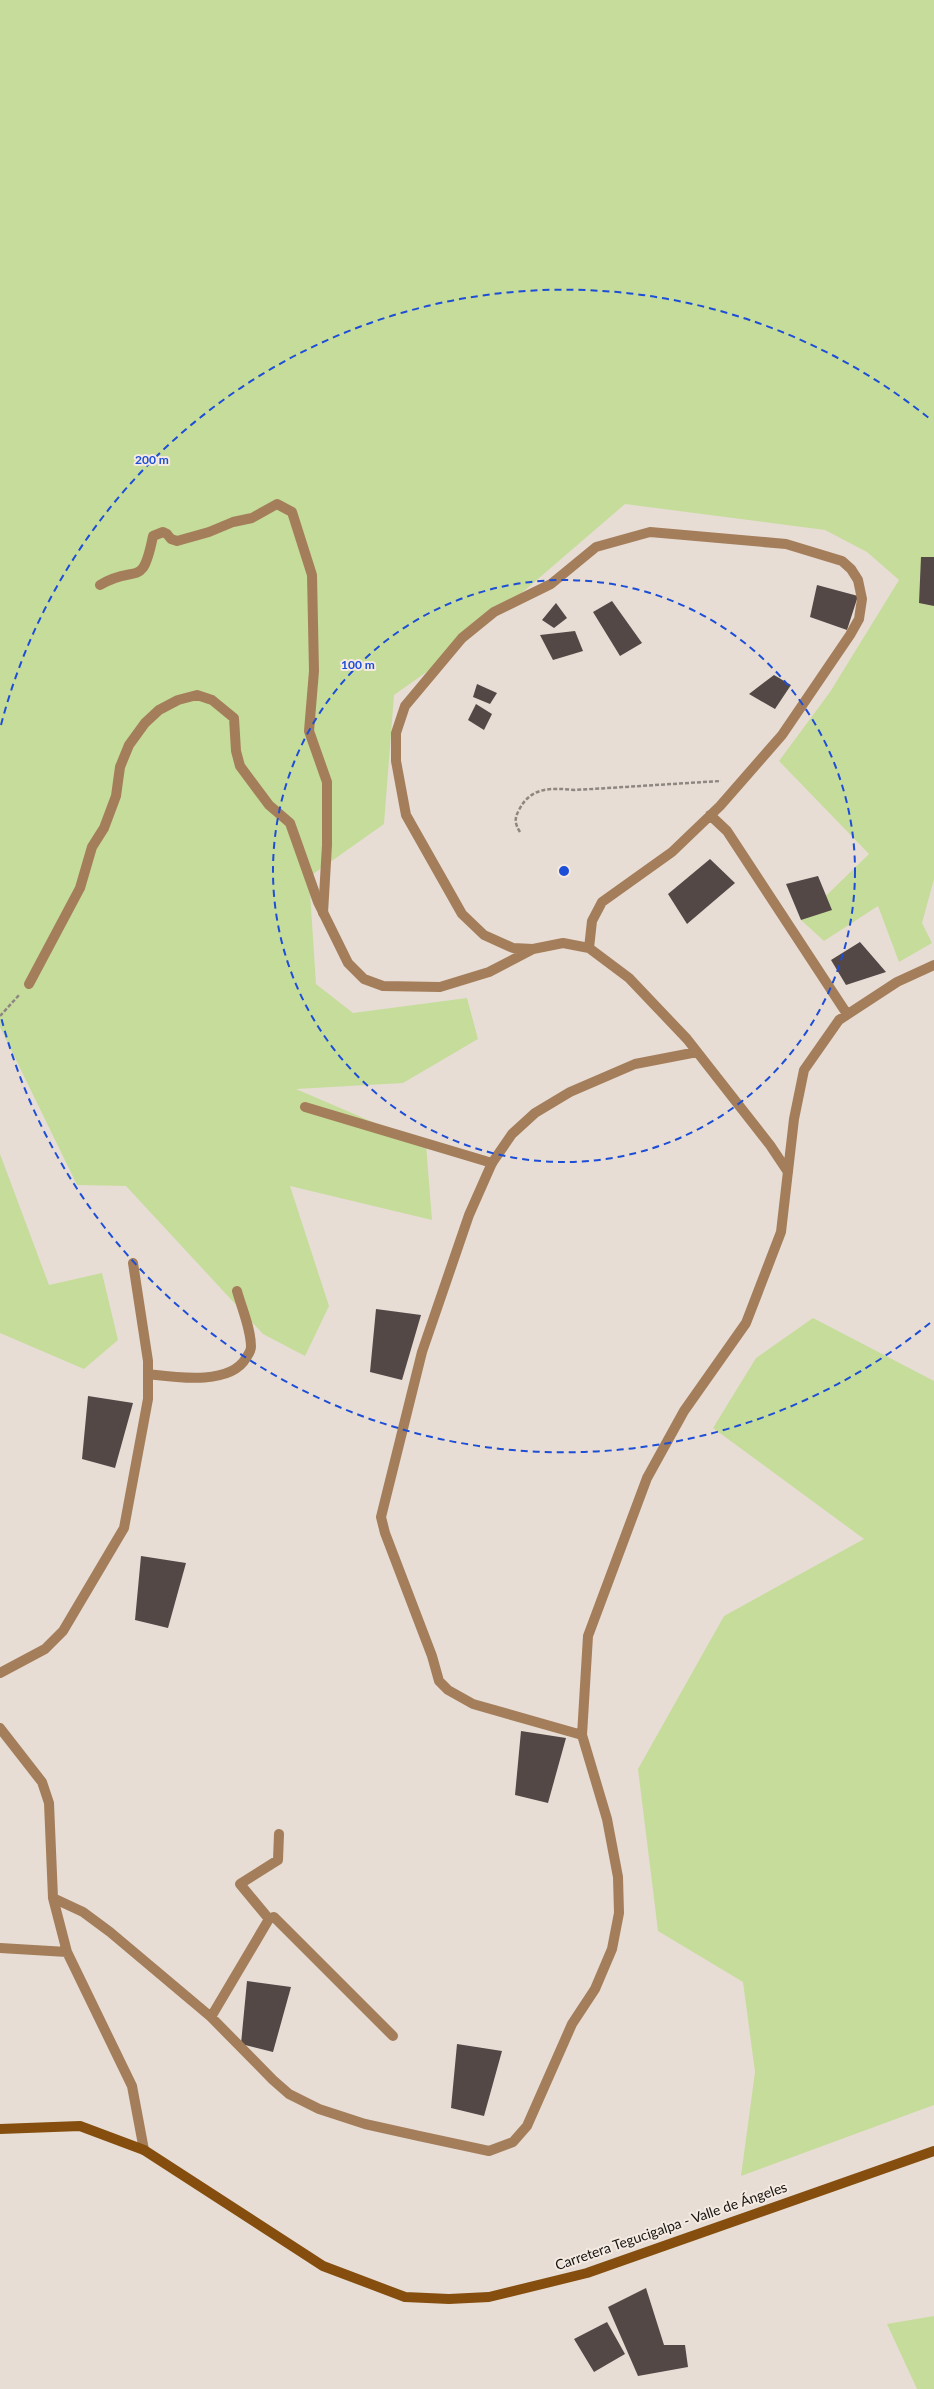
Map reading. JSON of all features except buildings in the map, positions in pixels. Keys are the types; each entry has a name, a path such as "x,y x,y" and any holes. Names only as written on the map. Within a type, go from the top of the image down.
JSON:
{"main road":[{"name":"Carretera Tegucigalpa - Valle de Ángeles","path":"0,2129 80,2126 144,2150 323,2266 405,2298 449,2299 489,2297 587,2273 765,2209 934,2151"}],"street":[{"path":"100,585 115,576 134,575 143,570 148,562 153,536 158,534 167,534 171,539 177,541 209,532 233,522 252,518 277,504 292,512 312,575 314,663 309,731 327,782 327,845 323,913"},
{"path":"533,949 513,948 484,935 462,914 406,815 396,761 396,733 405,706 462,638 494,612 551,584 596,548 650,532 786,544 842,561 852,569 858,580 862,599 859,619 782,736 736,788 672,852 602,902 592,921 589,948"},
{"path":"29,984 80,888 92,847 104,828 116,796 120,766 129,745 145,723 159,710 178,700 197,695 212,700 234,718 236,751 240,766 269,805 290,823 323,913 348,963 364,979 383,986 440,987 489,972 533,949 563,942 589,948 629,978 698,1052 770,1145 788,1172"},
{"path":"710,815 727,831 847,1014"},
{"path":"53,1898 83,1912 110,1932 211,2017 273,2080 290,2094 319,2109 365,2124 489,2151 513,2142 527,2126 572,2024 595,1989 612,1949 619,1913 618,1877 607,1819 582,1735 588,1636 646,1478 684,1411 746,1323 781,1232 794,1118 804,1070 839,1020 897,982 934,964"},
{"path":"582,1735 473,1704 448,1690 439,1681 432,1656 385,1533 381,1517 384,1496 422,1352 469,1215 492,1163 512,1134 535,1113 570,1092 635,1064 698,1052"},
{"path":"305,1107 492,1163"},
{"path":"0,1673 45,1649 63,1631 124,1528 148,1399 148,1374 133,1263"},
{"path":"148,1374 172,1377 208,1377 231,1372 243,1363 251,1349 250,1335 237,1291"},
{"path":"0,1728 42,1782 49,1803 53,1898 67,1952 132,2086 144,2150"},
{"path":"269,1919 240,1884 278,1860 279,1834"},
{"path":"211,2017 269,1919 274,1917 393,2036"},
{"path":"0,1948 67,1952"}],"path":[{"path":"520,832 515,824 516,816 523,801 535,791 552,788 575,790 722,781 736,788"},
{"path":"0,1016 29,984"}],"green space":[{"path":"0,0 934,0 934,879 922,923 932,943 899,962 878,906 824,941 801,920 869,854 779,761 830,692 899,580 867,552 825,530 625,504 445,659 394,695 384,824 309,877 316,984 353,1013 467,998 478,1039 403,1083 296,1089 426,1145 432,1220 290,1186 329,1306 305,1356 263,1334 126,1186 77,1185 0,1027"},
{"path":"0,1154 49,1285 102,1273 118,1340 84,1369 0,1333"},
{"path":"813,1318 934,1381 934,2105 741,2176 755,2072 743,1982 658,1931 638,1769 724,1616 864,1539 713,1428 756,1358"},
{"path":"934,2316 934,2389 917,2389 887,2324"}]}
